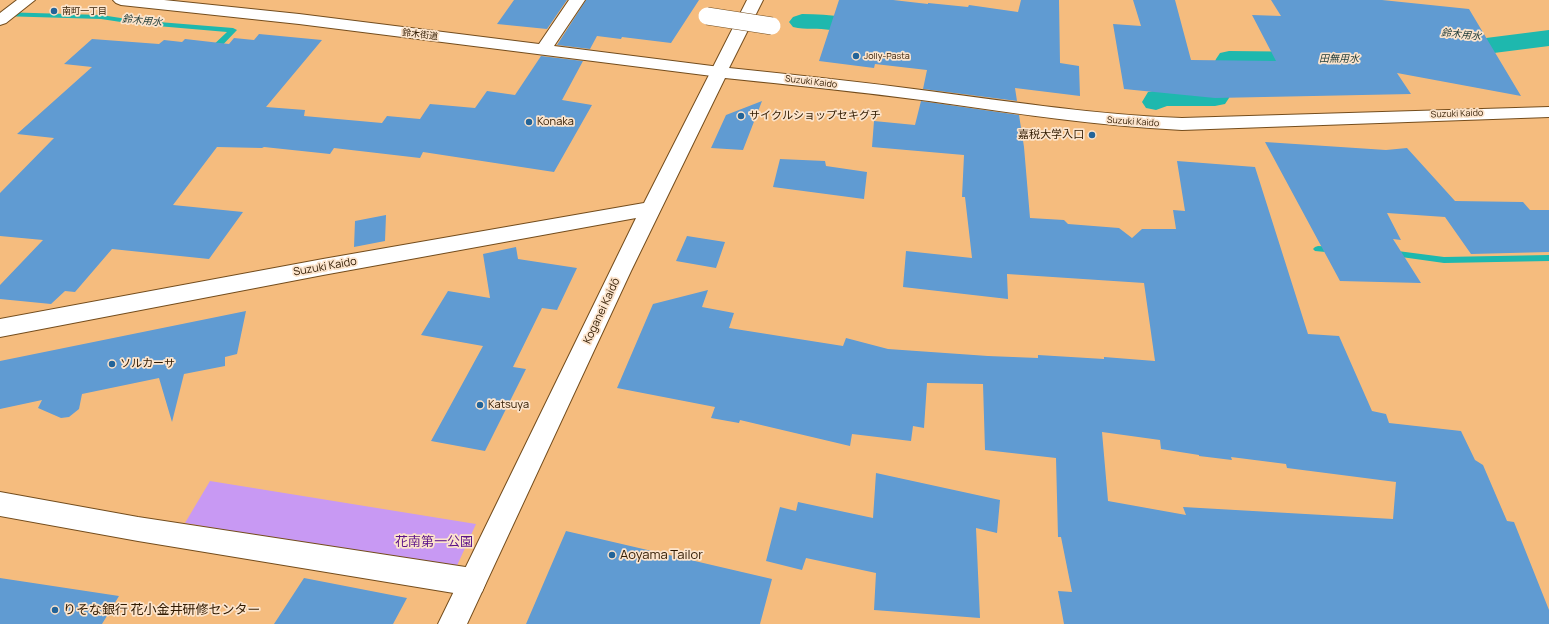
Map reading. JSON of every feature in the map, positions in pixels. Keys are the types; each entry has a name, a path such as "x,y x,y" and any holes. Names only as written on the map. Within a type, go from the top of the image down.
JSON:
{"main road":[{"name":"鈴木街道","path":"121,0 258,15 720,72"},
{"path":"543,50 578,0"},
{"name":"Koganei Kaidō","path":"452,624 650,210 755,0"},
{"path":"258,15 272,3"},
{"path":"0,20 21,4"},
{"path":"707,16 772,26"},
{"name":"Suzuki Kaido","path":"720,72 910,94 1098,119 1144,123 1182,124 1549,112"},
{"name":"Suzuki Kaido","path":"0,328 285,274 650,210"},
{"path":"0,504 138,529 472,582"}],"green space":[{"name":"花南第一公園","path":"210,481 476,524 455,570 185,523"}],"building":[{"path":"514,0 567,0 547,29 497,24"},
{"path":"586,0 699,0 671,43 622,37 621,39 597,36 590,49 557,45"},
{"path":"839,0 893,0 968,7 969,5 1018,12 1021,0 1059,0 1060,63 1079,66 1080,96 1015,88 1017,101 923,89 927,70 875,64 874,68 819,61"},
{"path":"1133,0 1175,0 1191,60 1276,61 1252,15 1281,16 1271,0 1382,0 1469,9 1521,96 1397,73 1411,94 1215,98 1124,89 1113,24 1141,26"},
{"path":"259,34 322,40 266,107 305,110 304,116 382,123 387,116 420,119 430,104 475,108 487,91 515,95 541,56 583,61 562,100 592,105 554,172 423,152 420,158 334,148 330,154 264,147 217,147 173,205 243,212 209,259 112,249 75,292 65,291 51,304 0,299 0,285 43,240 0,236 0,193 54,138 17,134 92,67 64,64 92,39 159,44 164,40 182,42 185,39 229,44 234,38 254,40"},
{"path":"762,101 743,150 711,148 726,115"},
{"path":"921,101 1019,115 1024,147 1030,218 1064,220 1068,224 1119,228 1132,238 1142,229 1176,229 1173,210 1185,211 1177,161 1255,167 1308,334 1339,336 1372,411 1386,414 1389,423 1461,431 1475,460 1483,465 1507,521 1514,522 1549,610 1549,624 1064,624 1058,591 1072,592 1061,537 1058,537 1056,458 985,450 983,384 927,383 924,428 913,426 911,441 852,434 850,446 740,420 739,423 711,418 715,407 617,388 653,304 708,290 702,307 734,313 729,328 843,346 846,338 888,349 988,356 1038,358 1038,355 1104,359 1104,357 1155,361 1144,283 1007,274 1008,299 903,287 906,251 972,258 965,197 962,197 964,155 872,147 874,121 915,125","holes":["1102,432 1160,440 1161,449 1199,456 1232,460 1231,457 1286,464 1287,468 1396,482 1393,519 1183,507 1186,515 1108,501"]},
{"path":"1265,142 1386,150 1407,148 1455,201 1523,202 1530,210 1549,210 1549,252 1471,254 1445,217 1387,213 1401,240 1393,239 1421,283 1340,281"},
{"path":"780,159 825,161 826,166 867,172 864,199 773,187"},
{"path":"386,215 385,241 354,247 355,221"},
{"path":"687,236 725,242 716,268 676,261"},
{"path":"516,247 518,259 577,268 557,310 542,308 513,367 526,369 485,451 431,441 483,346 421,335 448,291 490,298 483,254"},
{"name":"ソルカーサ","path":"246,311 237,354 225,357 225,366 184,374 172,422 159,378 82,394 79,409 69,417 61,418 38,408 42,400 0,409 0,361"},
{"path":"876,473 1000,500 997,533 976,528 980,618 874,610 876,573 806,558 802,570 766,561 780,507 796,511 798,502 873,518"},
{"name":"Aoyama Tailor","path":"566,531 772,579 760,624 526,624"},
{"name":"りそな銀行 花小金井研修センター","path":"0,578 119,596 102,624 0,624"},
{"path":"304,578 407,598 393,624 274,624"}],"waterway":[{"name":"鈴木用水","path":"0,14 101,17 134,22 233,30 211,52"},
{"path":"802,22 830,22 878,30"},
{"name":"田無用水","path":"1443,49 1486,46 1549,38"},
{"name":"田無用水","path":"1156,102 1158,98 1215,98 1229,59 1324,60"},
{"path":"1318,249 1336,250"},
{"path":"1390,253 1444,260 1549,258"}],"place":[{"name":"南町一丁目","path":"54,11"},
{"name":"Jolly-Pasta","path":"856,56"},
{"name":"サイクルショップセキグチ","path":"741,116"},
{"name":"Konaka","path":"529,122"},
{"name":"嘉税大学入口","path":"1092,135"},
{"name":"ソルカーサ","path":"112,364"},
{"name":"Katsuya","path":"480,405"},
{"name":"Aoyama Tailor","path":"612,555"},
{"name":"りそな銀行 花小金井研修センター","path":"55,610"}]}
